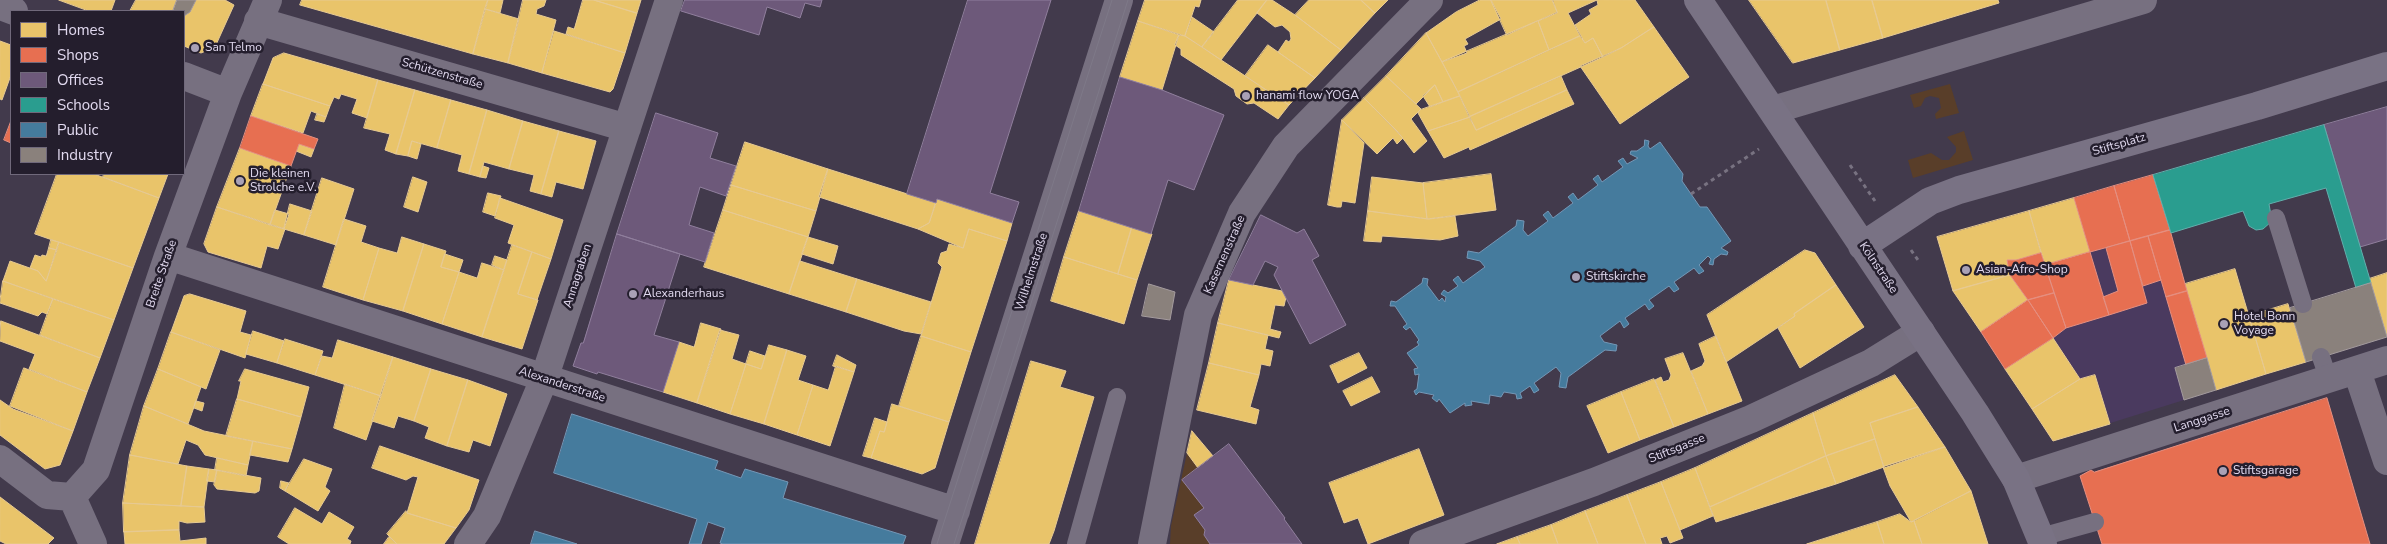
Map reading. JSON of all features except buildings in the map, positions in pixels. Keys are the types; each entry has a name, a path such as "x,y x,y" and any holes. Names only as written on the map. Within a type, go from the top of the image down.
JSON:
{"street":[{"name":"Annagraben","path":"468,544 486,516 544,379 627,128 650,94 669,0"},
{"name":"Wilhelmstraße","path":"946,544 1119,0"},
{"name":"Kasernenstraße","path":"1152,544 1198,314 1242,213 1286,146 1429,0"},
{"name":"Kölnstraße","path":"1698,0 1921,332 2016,479 2042,540"},
{"path":"1780,120 2143,0"},
{"path":"0,6 12,10"},
{"name":"Breite Straße","path":"72,497 96,470 168,256 228,93 263,10"},
{"name":"Schützenstraße","path":"263,10 627,128"},
{"name":"Stiftsplatz","path":"1862,246 1930,201 1959,190 2257,106 2387,66"},
{"path":"185,76 228,93"},
{"name":"Alexanderstraße","path":"168,256 956,511"},
{"name":"Stiftsgasse","path":"1423,544 1594,482 1751,419 1870,363 1921,332"},
{"name":"Langgasse","path":"2016,479 2325,369 2357,371 2387,360"},
{"path":"2357,371 2387,461"},
{"path":"0,459 47,495 72,497 93,544"}],"lane":[{"path":"2276,218 2304,304"},
{"path":"1076,544 1117,396"},
{"path":"2042,540 2095,522"}],"path":[{"path":"1691,194 1780,120"},
{"path":"1848,162 1918,260"}],"shaded area":[{"path":"1950,84 1959,113 1936,119 1935,114 1941,108 1939,98 1930,96 1925,98 1921,106 1914,108 1910,95"},
{"path":"1964,131 1973,160 1913,178 1908,160 1931,153 1942,160 1949,160 1956,152 1956,147 1947,137"},
{"path":"2153,175 2216,390 2053,441 1953,291 1937,237"},
{"path":"1187,453 1198,468 1183,480 1204,508 1194,516 1205,530 1204,535 1210,544 1170,544 1171,526"}],"tram line":[{"path":"937,544 1112,0"},
{"path":"954,544 1128,0"}],"place":[{"name":"San Telmo","path":"195,48"},
{"name":"hanami flow YOGA","path":"1246,96"},
{"name":"Die kleinen Strolche e.V.","path":"240,181"},
{"name":"Asian-Afro-Shop","path":"1966,270"},
{"name":"Stiftskirche","path":"1576,277"},
{"name":"Alexanderhaus","path":"633,294"},
{"name":"Hotel Bonn Voyage","path":"2224,324"},
{"name":"Stiftsgarage","path":"2223,471"}]}
